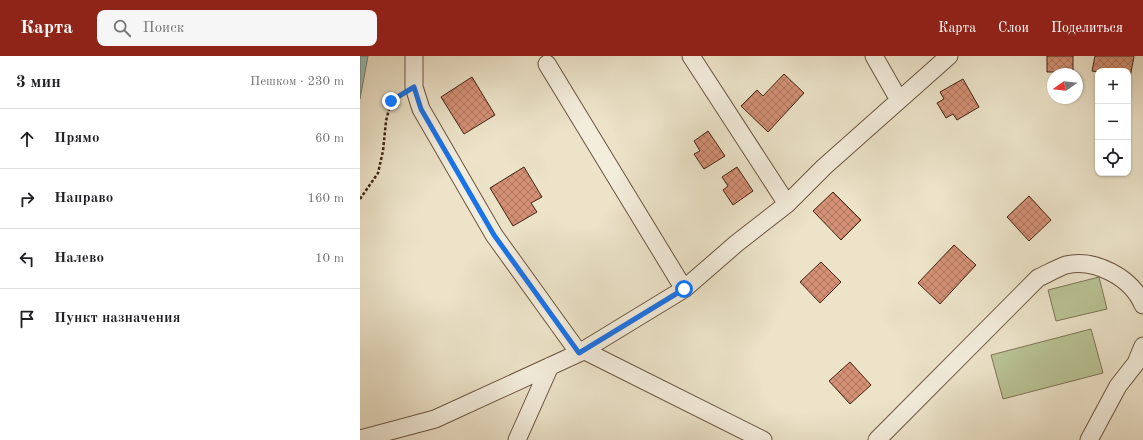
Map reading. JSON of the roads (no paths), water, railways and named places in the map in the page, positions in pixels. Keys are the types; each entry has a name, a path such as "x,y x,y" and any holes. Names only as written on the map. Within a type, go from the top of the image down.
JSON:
{"street":[{"path":"414,56 414,87 421,109 494,235 581,352 763,440"},
{"path":"691,56 787,204"},
{"path":"874,56 899,100"},
{"path":"360,439 435,419 581,352 684,289 737,243 787,204 824,167 949,56"},
{"path":"547,64 684,289"},
{"path":"877,440 1038,278 1066,266 1087,264 1110,271 1125,281 1141,299 1143,305"},
{"path":"1089,440 1118,386 1136,363 1143,346"},
{"path":"517,440 550,366"}],"water":[{"path":"360,56 368,56 360,99"}]}
